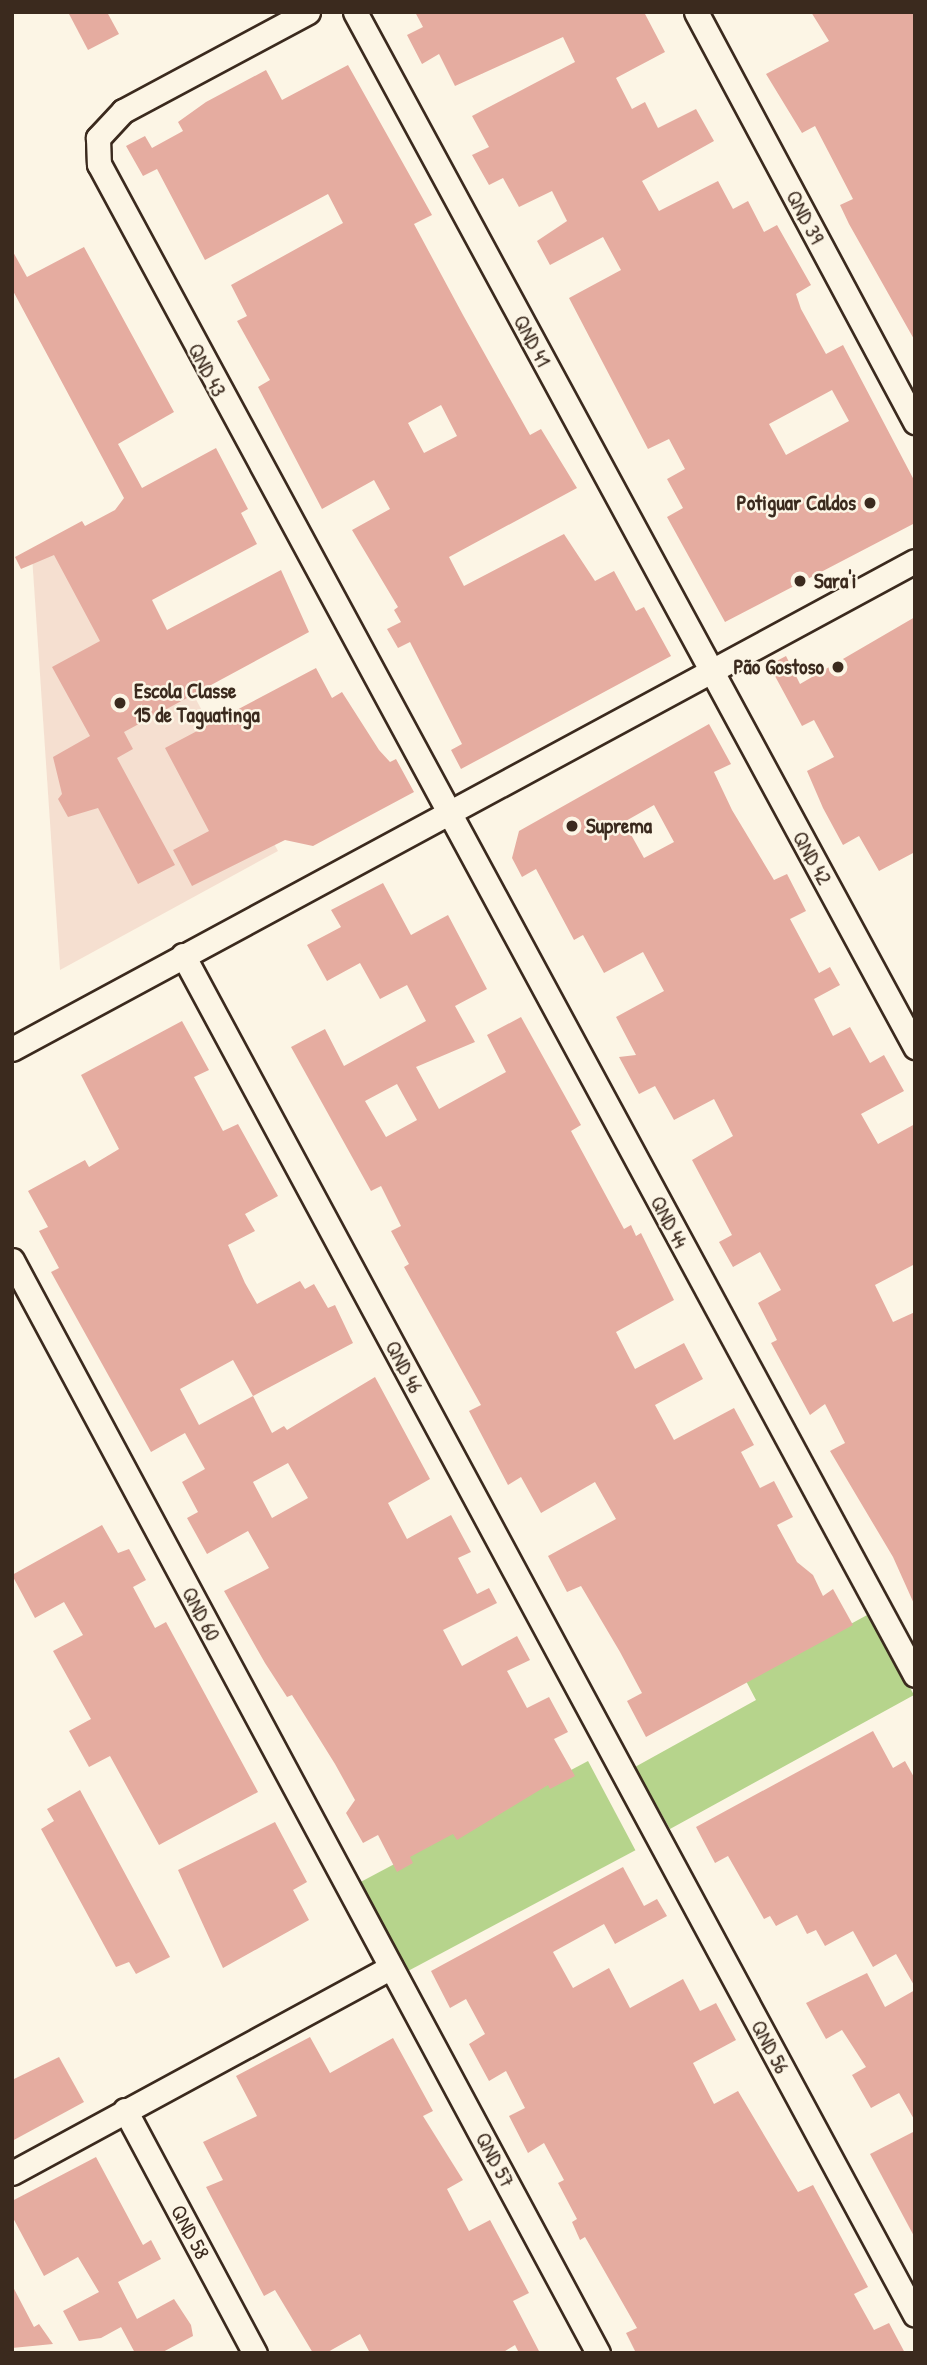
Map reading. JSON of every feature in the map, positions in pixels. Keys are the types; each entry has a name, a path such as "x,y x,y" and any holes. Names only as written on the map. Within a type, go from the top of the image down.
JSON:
{"street":[{"name":"QND 43","path":"308,12 123,111 98,138 97,158 448,814"},
{"name":"QND 41","path":"355,12 710,670"},
{"name":"QND 39","path":"696,12 915,422"},
{"path":"12,1049 915,561"},
{"name":"QND 42","path":"710,670 915,1047"},
{"name":"QND 44","path":"448,814 915,1675"},
{"name":"QND 46","path":"183,955 626,1779"},
{"name":"QND 60","path":"12,1260 391,1967"},
{"name":"QND 56","path":"626,1779 915,2315"},
{"path":"12,2173 391,1967"},
{"name":"QND 57","path":"391,1967 598,2353"},
{"name":"QND 58","path":"125,2110 255,2353"}],"shaded area":[{"name":"Escola Classe 15 de Taguatinga","path":"101,524 278,851 60,970 32,556"}],"green space":[{"path":"869,1614 914,1695 670,1829 635,1767 756,1700 746,1681"},
{"path":"588,1761 635,1850 408,1971 361,1882"}],"building":[{"path":"68,12 107,12 119,34 88,50"},
{"path":"415,12 644,12 665,52 616,78 632,109 645,102 658,128 696,109 714,141 642,181 659,211 718,181 733,209 748,201 764,232 777,225 811,285 796,294 801,309 826,354 843,345 915,482 915,523 725,622 667,517 683,508 667,479 685,469 669,439 648,449 569,298 621,270 603,237 550,265 537,241 567,221 552,191 519,207 503,178 489,185 472,155 489,147 472,116 575,62 563,37 455,86 439,54 422,64 407,35 423,27","holes":["832,390 849,421 786,455 769,424"]},
{"path":"811,12 915,12 915,341 840,205 853,199 815,126 802,133 766,74 829,41"},
{"path":"348,65 432,215 414,224 463,315 530,435 541,429 577,488 449,557 464,586 564,534 595,581 614,571 636,611 644,607 671,656 461,769 451,750 462,744 410,642 398,648 387,629 401,622 394,610 398,607 352,530 390,509 374,480 322,509 258,387 270,380 237,321 247,316 231,285 343,223 328,194 205,260 157,169 143,176 126,146 145,136 152,148 183,131 178,122 206,102 266,70 282,100","holes":["441,405 457,436 424,453 408,423"]},
{"path":"84,247 174,412 118,444 142,488 216,448 248,509 241,513 257,544 152,600 167,630 281,570 309,632 124,732 133,749 117,758 175,865 138,884 98,808 68,817 58,799 62,794 53,757 90,736 52,667 100,641 54,555 21,569 15,557 82,521 85,526 115,510 124,498 12,289 12,250 27,277"},
{"path":"915,617 915,852 879,871 859,836 843,845 823,808 807,771 834,757 814,720 802,726 769,665 786,656 800,684"},
{"path":"316,668 332,698 342,692 379,750 390,762 396,759 414,792 313,846 285,840 192,886 173,850 209,831 165,748"},
{"path":"709,724 731,764 714,772 732,810 774,880 787,874 806,911 790,919 819,973 830,967 840,985 814,999 833,1036 850,1027 870,1063 884,1055 904,1091 861,1114 878,1144 915,1124 915,1264 875,1285 893,1322 915,1312 915,1606 893,1557 830,1451 845,1443 825,1404 810,1415 771,1343 777,1340 758,1303 781,1290 760,1252 733,1267 719,1242 732,1235 692,1160 733,1136 714,1099 674,1120 655,1086 639,1094 619,1057 636,1055 616,1017 664,991 643,952 604,973 583,935 574,940 536,869 522,877 512,858 519,831","holes":["654,805 674,842 644,858 624,822"]},
{"path":"383,883 411,935 448,915 487,989 455,1006 475,1042 416,1067 439,1109 506,1072 487,1035 521,1017 581,1125 571,1131 624,1229 631,1225 636,1236 641,1233 674,1300 616,1332 635,1369 684,1343 703,1379 655,1405 674,1440 734,1408 754,1445 741,1452 760,1488 774,1481 793,1517 777,1525 797,1562 813,1575 823,1596 833,1589 853,1625 646,1737 627,1701 642,1693 620,1652 581,1586 567,1592 548,1556 616,1519 595,1482 541,1513 521,1477 508,1485 469,1411 481,1405 404,1267 409,1264 391,1231 401,1226 381,1186 371,1191 291,1047 325,1029 344,1066 426,1021 407,985 380,999 360,963 327,981 307,945 341,927 331,910","holes":["397,1084 417,1120 386,1137 365,1101"]},
{"path":"182,1021 209,1070 194,1077 223,1131 238,1124 278,1196 245,1214 255,1231 228,1245 245,1283 257,1304 300,1281 305,1289 314,1284 328,1308 335,1305 353,1343 253,1396 272,1433 284,1426 287,1430 375,1377 430,1479 388,1503 407,1539 451,1515 471,1552 458,1558 477,1594 489,1588 497,1603 443,1630 462,1666 517,1636 530,1660 507,1671 527,1708 549,1697 568,1732 554,1739 575,1776 550,1789 548,1785 457,1840 453,1834 410,1857 413,1863 397,1872 378,1835 363,1843 346,1813 355,1800 292,1695 287,1697 265,1663 224,1591 269,1568 248,1531 207,1554 187,1518 198,1512 182,1482 205,1469 185,1433 151,1452 51,1272 59,1268 39,1231 48,1227 28,1191 85,1160 89,1167 119,1149 81,1075","holes":["233,1360 253,1396 199,1425 180,1389","288,1463 308,1498 272,1518 253,1482"]},
{"path":"102,1525 118,1553 129,1549 146,1580 133,1587 155,1628 166,1622 258,1792 159,1845 110,1756 89,1767 69,1731 91,1719 53,1651 83,1635 64,1602 35,1618 12,1575"},
{"path":"873,1731 893,1768 905,1761 915,1779 915,1987 896,1954 873,1967 853,1931 825,1946 816,1930 807,1934 797,1915 776,1926 770,1916 764,1919 728,1856 715,1863 696,1827"},
{"path":"80,1790 170,1957 136,1974 129,1962 116,1967 41,1829 54,1821 47,1809"},
{"path":"275,1822 307,1882 293,1890 309,1920 223,1968 178,1870"},
{"path":"623,1867 644,1906 657,1899 667,1916 615,1944 604,1924 553,1952 573,1988 609,1968 630,2008 683,1979 700,2011 716,2003 736,2040 693,2063 714,2104 738,2091 798,2192 813,2185 868,2287 854,2294 874,2330 889,2323 905,2353 636,2353 626,2333 637,2328 585,2237 580,2240 572,2222 577,2219 558,2183 564,2180 544,2143 528,2153 509,2116 525,2108 506,2071 489,2081 469,2044 485,2034 466,1999 450,2008 431,1971"},
{"path":"867,1973 885,2007 915,1990 915,2121 899,2093 871,2108 852,2075 866,2067 842,2030 826,2039 806,2003"},
{"path":"310,2037 330,2073 393,2038 433,2111 423,2116 463,2180 447,2189 469,2231 490,2220 529,2293 513,2301 540,2353 519,2353 515,2345 502,2353 370,2353 360,2334 326,2353 313,2353 275,2290 264,2296 206,2187 223,2180 203,2142 257,2116 236,2076"},
{"path":"59,2057 84,2102 12,2141 12,2080"},
{"path":"915,2131 915,2238 870,2154"},
{"path":"96,2157 143,2245 151,2240 161,2259 118,2282 137,2319 174,2299 191,2325 193,2336 161,2353 135,2353 121,2327 101,2338 79,2341 63,2311 99,2292 78,2257 44,2276 12,2216 12,2201"},
{"path":"12,2285 34,2327 39,2324 53,2344 12,2348"}],"place":[{"name":"Potiguar Caldos","path":"870,503"},
{"name":"Sara'i","path":"800,581"},
{"name":"Pão Gostoso","path":"838,667"},
{"name":"Escola Classe 15 de Taguatinga","path":"120,703"},
{"name":"Suprema","path":"572,826"}]}
